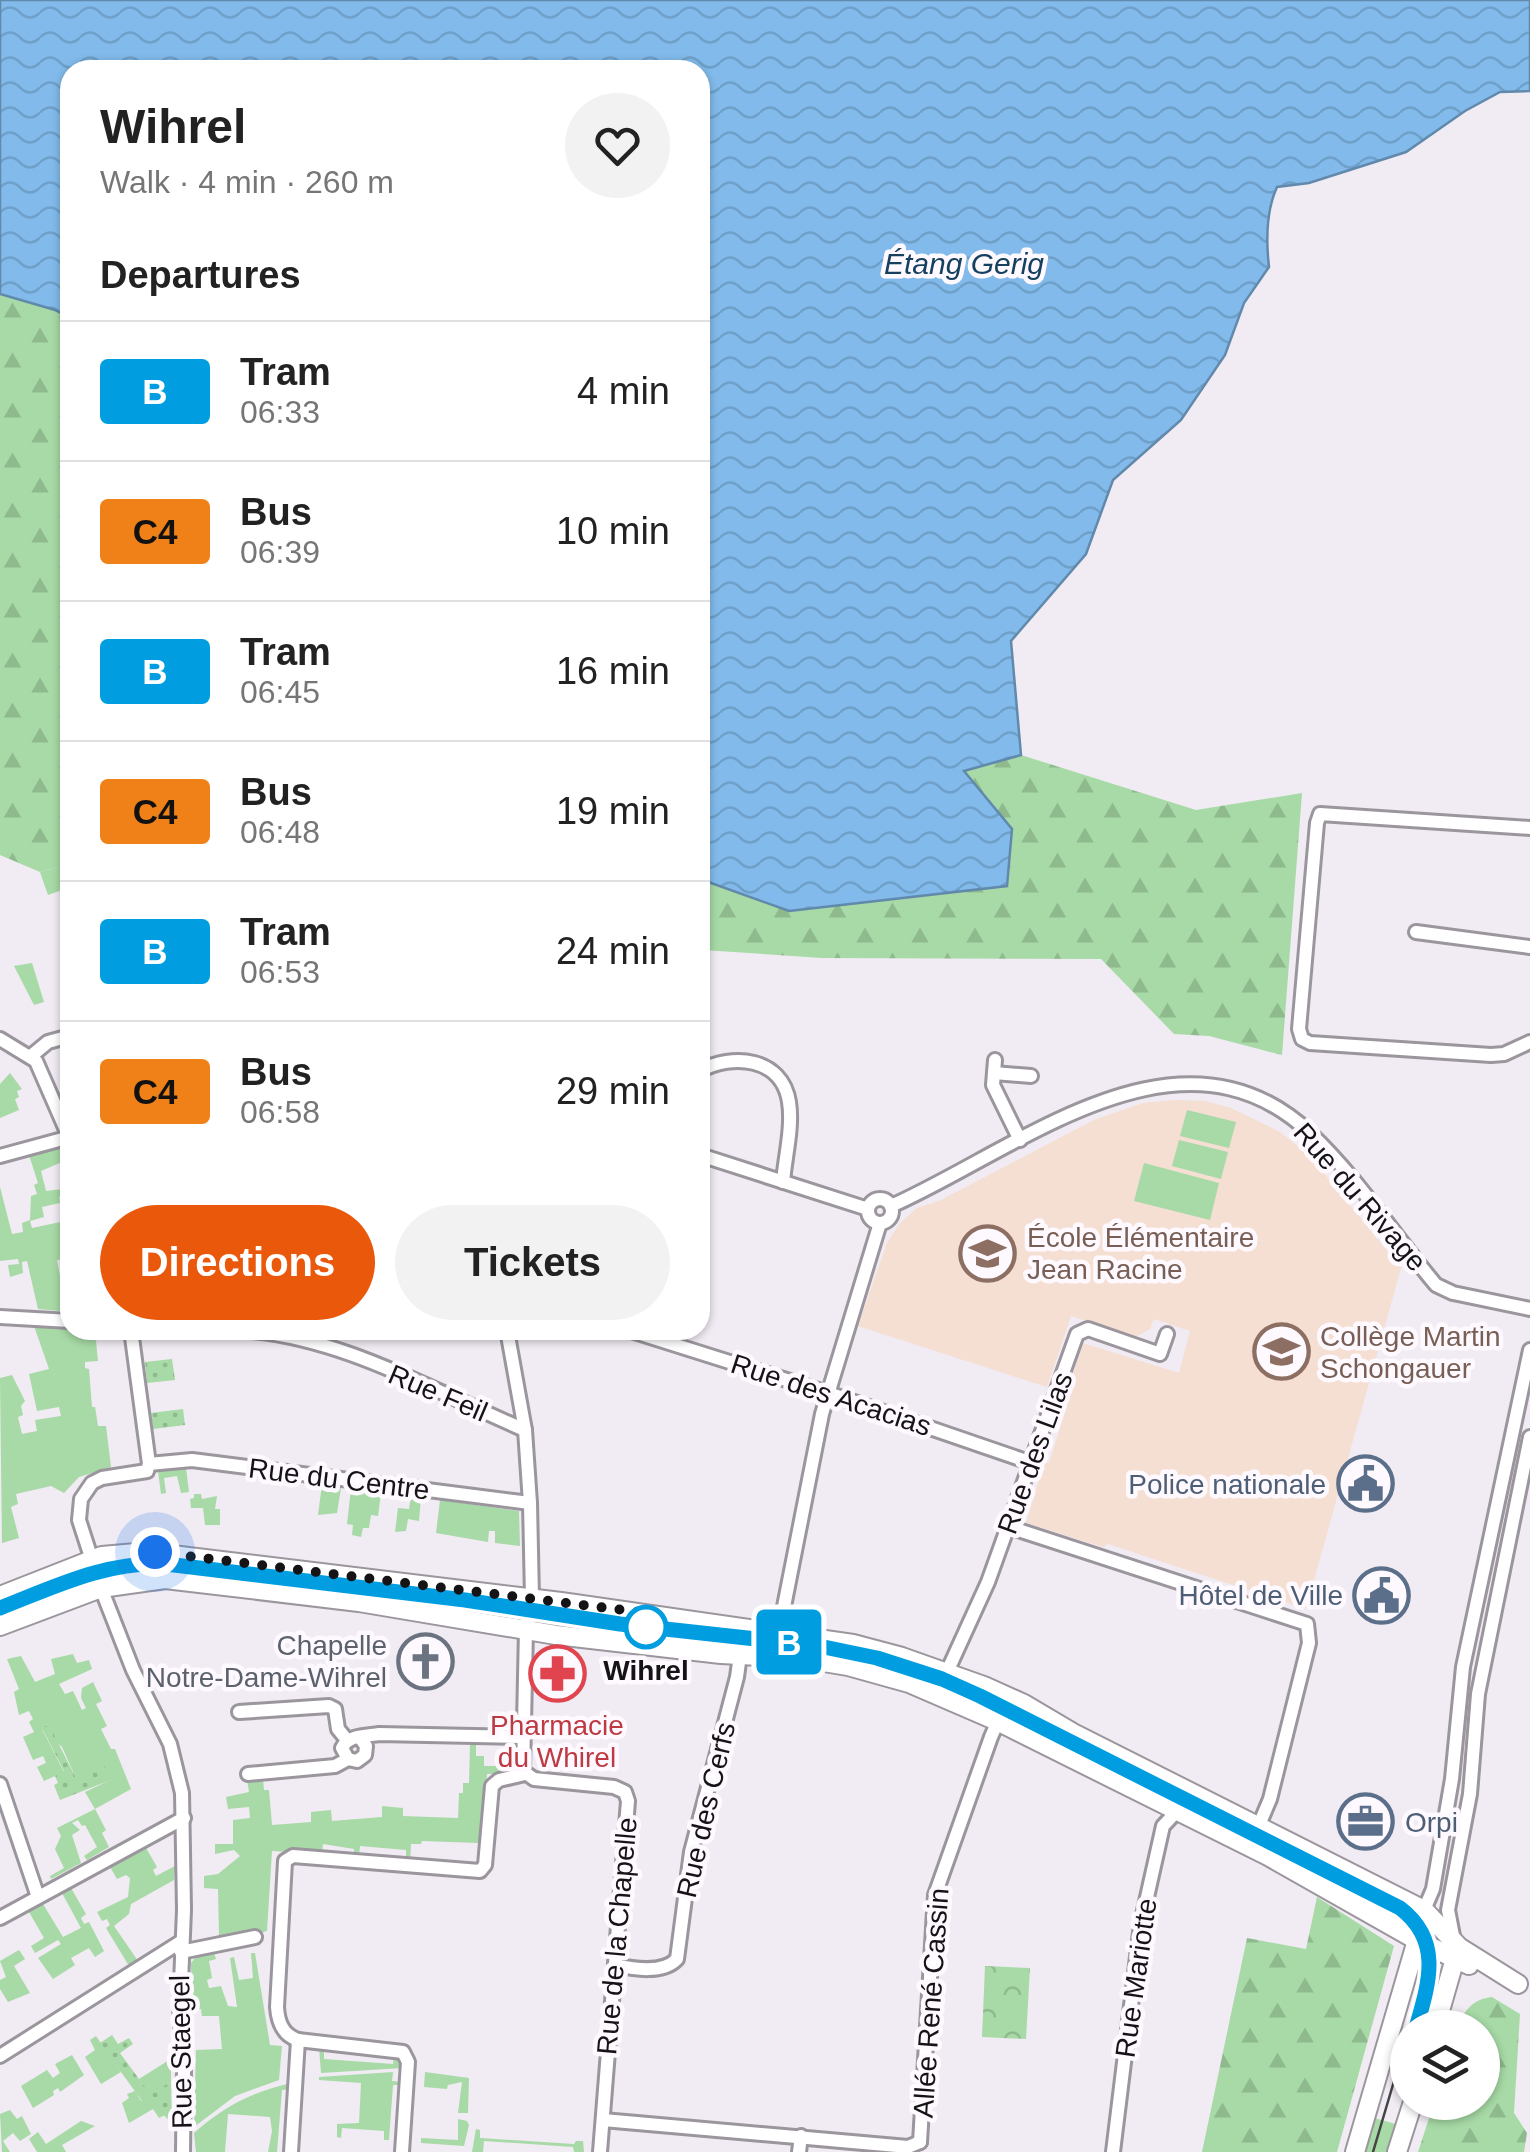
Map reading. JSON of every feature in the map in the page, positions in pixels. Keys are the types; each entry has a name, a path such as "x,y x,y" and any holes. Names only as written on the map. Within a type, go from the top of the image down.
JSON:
{"main road":[{"path":"0,1596 107,1554 146,1552 532,1598 853,1644 948,1672 1009,1696 1073,1733 1394,1895 1429,1921 1453,1954 1524,1987"},
{"path":"0,1626 100,1588 142,1580 185,1580 394,1607 526,1630 740,1655 810,1659 881,1674 997,1721 1324,1885 1400,1930 1411,1945 1410,1961"},
{"path":"1400,1930 1429,1921"},
{"path":"1354,2152 1410,1961 1429,1921"},
{"path":"1440,2010 1453,1954"},
{"path":"1453,1954 1524,1987"},
{"path":"1448,1984 1461,1969 1479,1969"},
{"path":"1398,2152 1408,2120"}],"street":[{"path":"1530,828 1320,814 1316,823 1301,1013 1302,1039 1310,1042 1498,1055 1530,1042"},
{"path":"1416,932 1530,947"},
{"path":"0,1039 30,1056 43,1074 60,1114"},
{"path":"30,1056 48,1042 60,1039"},
{"path":"710,1066 744,1060 763,1066 781,1083 790,1108 783,1182"},
{"path":"1020,1140 993,1085 995,1066 1031,1076"},
{"name":"Rue du Rivage","path":"891,1206 1096,1101 1150,1086 1207,1084 1272,1106 1308,1131 1436,1286 1452,1294 1530,1309"},
{"path":"0,1156 60,1141"},
{"path":"710,1158 868,1210"},
{"path":"779,1632 828,1393 880,1223 890,1218 891,1206 879,1199 868,1210"},
{"path":"868,1210 871,1219 880,1223"},
{"path":"0,1317 60,1320"},
{"name":"Rue des Lilas","path":"948,1672 1009,1526 1077,1334 1088,1329 1160,1354 1167,1334"},
{"path":"132,1340 149,1464"},
{"name":"Rue Feil","path":"301,1340 346,1353 524,1430"},
{"path":"402,2152 407,2058 400,2050 298,2040 284,2032 277,2012 286,1858 480,1871 485,1866 492,1786 499,1780 524,1774 526,1630 532,1598 524,1430 508,1340"},
{"name":"Rue des Acacias","path":"660,1340 1032,1463"},
{"path":"1429,1921 1456,1756 1463,1667 1530,1350"},
{"path":"1429,1921 1470,1794 1481,1670 1530,1437"},
{"name":"Rue du Centre","path":"91,1560 78,1520 85,1491 102,1478 147,1472 149,1464 192,1460 530,1504"},
{"path":"1498,1496 1516,1503"},
{"path":"1009,1526 1307,1624 1310,1632 1270,1799 1259,1826"},
{"name":"Rue Staegel","path":"91,1560 133,1670 170,1744 179,1778 184,1818 182,2152"},
{"name":"Rue des Cerfs","path":"615,1966 668,1967 677,1959 691,1852 740,1655"},
{"path":"1463,1667 1481,1670"},
{"name":"Allée René Cassin","path":"922,2147 935,1895 1009,1696"},
{"path":"239,1712 329,1706 335,1710 338,1729 366,1746 365,1755 357,1761 348,1759 335,1766 248,1774"},
{"path":"348,1759 342,1748 354,1739 379,1734 522,1737"},
{"name":"Rue de la Chapelle","path":"524,1774 542,1780 608,1785 625,1792 628,1808 600,2152"},
{"path":"0,1784 6,1822 38,1897"},
{"name":"Rue Mariotte","path":"1114,2152 1136,1960 1156,1849 1163,1826 1178,1810"},
{"path":"0,1918 184,1818"},
{"path":"1394,1895 1411,1895 1424,1888 1436,1866"},
{"path":"1429,1921 1449,1928 1453,1954"},
{"name":"Rue Staegel","path":"182,1946 256,1937"},
{"path":"0,2056 182,1946"},
{"path":"291,2152 298,2040"},
{"path":"603,2120 922,2147"},
{"path":"799,2152 801,2136"}],"shaded area":[{"path":"1205,1101 1231,1108 1280,1132 1311,1157 1401,1268 1306,1609 1108,1544 1103,1547 1026,1523 1070,1397 1066,1395 1083,1343 1179,1373 1190,1331 1154,1319 1150,1329 1135,1337 1071,1316 1047,1387 858,1326 887,1243 900,1223 917,1208 939,1201 1094,1120 1143,1103"}],"green space":[{"path":"0,294 60,313 60,867 40,872 0,855"},
{"path":"1021,755 1196,810 1302,793 1282,1055 1209,1036 1174,1034 1101,959 822,958 710,950 710,883 789,911 1012,829 964,770"},
{"path":"60,867 60,891 48,895 40,872"},
{"path":"32,963 44,1002 34,1005 14,966"},
{"path":"10,1073 22,1089 15,1099 19,1110 0,1118 0,1084"},
{"path":"1187,1110 1236,1122 1229,1148 1180,1136"},
{"path":"1179,1140 1228,1152 1221,1179 1172,1166"},
{"path":"60,1148 60,1163 41,1171 46,1191 60,1189 60,1203 42,1207 44,1217 30,1221 32,1228 60,1222 60,1311 38,1309 27,1261 22,1262 23,1273 10,1277 8,1265 19,1264 18,1259 0,1261 0,1187 12,1234 23,1232 22,1223 30,1220 31,1196 37,1194 34,1185 38,1183 29,1155"},
{"path":"1144,1163 1219,1183 1210,1220 1134,1201"},
{"path":"34,1326 60,1328 60,1340 96,1340 98,1361 85,1362 85,1368 89,1369 98,1426 106,1426 111,1467 79,1477 64,1493 51,1486 16,1494 18,1504 11,1507 19,1538 2,1543 0,1378 12,1375 25,1401 21,1406 23,1415 18,1417 22,1434 37,1431 35,1420 61,1416 59,1407 37,1411 29,1374 49,1369"},
{"path":"172,1359 175,1380 147,1383 145,1362"},
{"path":"183,1409 185,1425 153,1429 151,1413"},
{"path":"186,1468 189,1492 181,1493 177,1476 164,1478 166,1493 161,1494 158,1471"},
{"path":"322,1485 341,1488 337,1513 318,1515"},
{"path":"351,1489 381,1493 378,1516 371,1515 369,1528 363,1528 361,1537 352,1535 353,1525 347,1524"},
{"path":"194,1494 201,1494 202,1499 217,1496 215,1509 220,1509 220,1525 205,1525 203,1508 191,1508"},
{"path":"411,1496 421,1498 419,1521 408,1519 406,1531 395,1532 398,1508 409,1509"},
{"path":"440,1500 519,1511 520,1546 495,1543 495,1531 489,1531 488,1542 436,1533"},
{"path":"73,1654 77,1663 89,1660 92,1669 59,1684 65,1694 73,1691 82,1710 86,1708 82,1688 93,1682 102,1701 96,1704 107,1726 101,1729 111,1749 115,1749 131,1789 95,1809 85,1792 112,1779 76,1778 62,1747 42,1729 64,1772 44,1781 37,1767 46,1763 43,1756 33,1760 23,1737 34,1732 29,1722 33,1719 29,1711 19,1715 14,1692 19,1689 7,1659 21,1656 35,1682 55,1674 51,1659"},
{"path":"49,1725 76,1778 105,1766 113,1779 60,1800 55,1776 64,1771 42,1728"},
{"path":"470,1744 476,1744 476,1756 484,1756 484,1766 505,1766 504,1774 487,1774 482,1855 478,1855 478,1843 422,1841 411,1844 410,1864 406,1863 406,1850 360,1846 359,1857 354,1857 354,1849 323,1844 322,1854 272,1851 267,1931 255,1934 253,1929 219,1936 218,1889 204,1888 204,1876 218,1874 240,1856 234,1850 215,1854 215,1844 233,1844 233,1820 250,1818 249,1807 228,1809 226,1797 249,1792 247,1780 263,1779 264,1790 269,1790 272,1825 311,1822 311,1812 331,1810 332,1821 382,1817 382,1806 403,1808 403,1816 458,1818 459,1793 463,1793 463,1783 469,1783"},
{"path":"95,1809 106,1830 102,1833 109,1847 87,1860 84,1856 97,1847 85,1825 78,1820 72,1823 80,1830 72,1835 81,1863 51,1879 64,1868 55,1849 61,1836 57,1828"},
{"path":"146,1848 157,1867 153,1870 156,1876 175,1866 174,1880 131,1904 129,1914 114,1926 138,1961 129,1966 106,1928 110,1925 107,1919 102,1921 97,1912 128,1897 130,1878 126,1875 117,1879 110,1867"},
{"path":"71,1888 86,1914 81,1918 84,1924 89,1922 104,1951 95,1957 89,1948 71,1958 75,1965 53,1979 38,1958 61,1944 58,1940 35,1953 31,1946 44,1938 29,1912 43,1904 63,1937 81,1928 62,1893"},
{"path":"1317,1897 1394,1946 1337,2152 1202,2152 1247,1938 1306,1949"},
{"path":"19,1950 25,1959 14,1966 30,1993 8,2002 0,1989 0,1980 6,1977 0,1961"},
{"path":"214,1953 216,1959 209,1961 209,1988 221,1986 228,2006 237,2007 230,1958 234,1957 239,1980 253,1978 251,1953 255,1953 270,2045 282,2046 279,2080 235,2096 194,2127 196,2050 222,2049 219,2016 202,2016 201,2009 192,2009 191,1963 196,1957"},
{"path":"985,1966 1030,1968 1026,2039 982,2037"},
{"path":"1492,1997 1520,2014 1514,2113 1527,2133 1524,2152 1418,2152 1428,2120 1500,2120 1500,2010 1467,2010"},
{"path":"112,2035 118,2044 129,2038 133,2044 120,2053 150,2094 171,2082 172,2124 148,2098 142,2101 100,2043"},
{"path":"96,2036 121,2072 101,2084 85,2057 95,2050 90,2040"},
{"path":"319,2047 324,2047 324,2059 393,2064 394,2054 403,2061 403,2068 321,2073"},
{"path":"171,2049 171,2082 150,2095 139,2079 166,2062"},
{"path":"72,2055 84,2075 60,2092 58,2088 53,2091 54,2095 33,2108 21,2086 47,2070 53,2078 60,2073 55,2064"},
{"path":"393,2072 392,2081 402,2085 393,2085 389,2140 384,2140 384,2131 342,2128 341,2138 337,2137 337,2124 359,2123 361,2083 319,2077"},
{"path":"425,2072 469,2078 468,2113 458,2113 462,2082 448,2085 447,2089 424,2087"},
{"path":"291,2083 291,2089 282,2090 277,2152 268,2152 270,2117 228,2114 225,2152 196,2152 194,2133 216,2115 251,2096"},
{"path":"135,2091 141,2101 148,2097 165,2115 159,2118 153,2109 129,2123 122,2103 129,2098 127,2094"},
{"path":"10,2110 17,2119 22,2116 31,2134 20,2141 13,2133 3,2141 10,2152 2,2152 0,2114"},
{"path":"1371,2117 1399,2125 1391,2152 1361,2152"},
{"path":"458,2119 469,2125 464,2146 421,2143 421,2138 458,2140"},
{"path":"81,2121 95,2126 62,2145 66,2152 37,2152 29,2139 38,2132 46,2144"},
{"path":"476,2129 480,2130 480,2138 574,2144 583,2141 584,2152 574,2152 573,2147 484,2141 483,2152 472,2152"}],"water":[{"name":"Étang Gerig","path":"0,0 1530,0 1530,91 1500,92 1406,152 1309,183 1277,187 1268,226 1269,267 1244,303 1225,355 1181,420 1113,480 1086,554 1011,641 1021,755 964,771 1012,829 1007,886 789,911 710,883 710,60 60,60 60,313 0,294"}],"tram line":[{"path":"0,1608 101,1571 166,1564 819,1646 877,1658 980,1696 1400,1908 1414,1921 1427,1949 1428,1979 1421,2010"},
{"name":"B","path":"0,1608 95,1571 166,1564 819,1646 910,1668 1004,1707 1409,1914 1420,1928 1431,1956 1430,1978 1421,2010"},
{"path":"1373,2152 1390,2095"}],"place":[{"name":"École Élémentaire Jean Racine","path":"988,1253"},
{"name":"Collège Martin Schongauer","path":"1281,1352"},
{"name":"Police nationale","path":"1365,1484"},
{"name":"Hôtel de Ville","path":"1382,1595"},
{"name":"Wihrel","path":"646,1627"},
{"name":"Chapelle Notre-Dame-Wihrel","path":"426,1661"},
{"name":"Pharmacie du Whirel","path":"557,1674"},
{"name":"Orpi","path":"1366,1822"}],"route":[{"path":"155,1552 647,1613 646,1627"}]}
